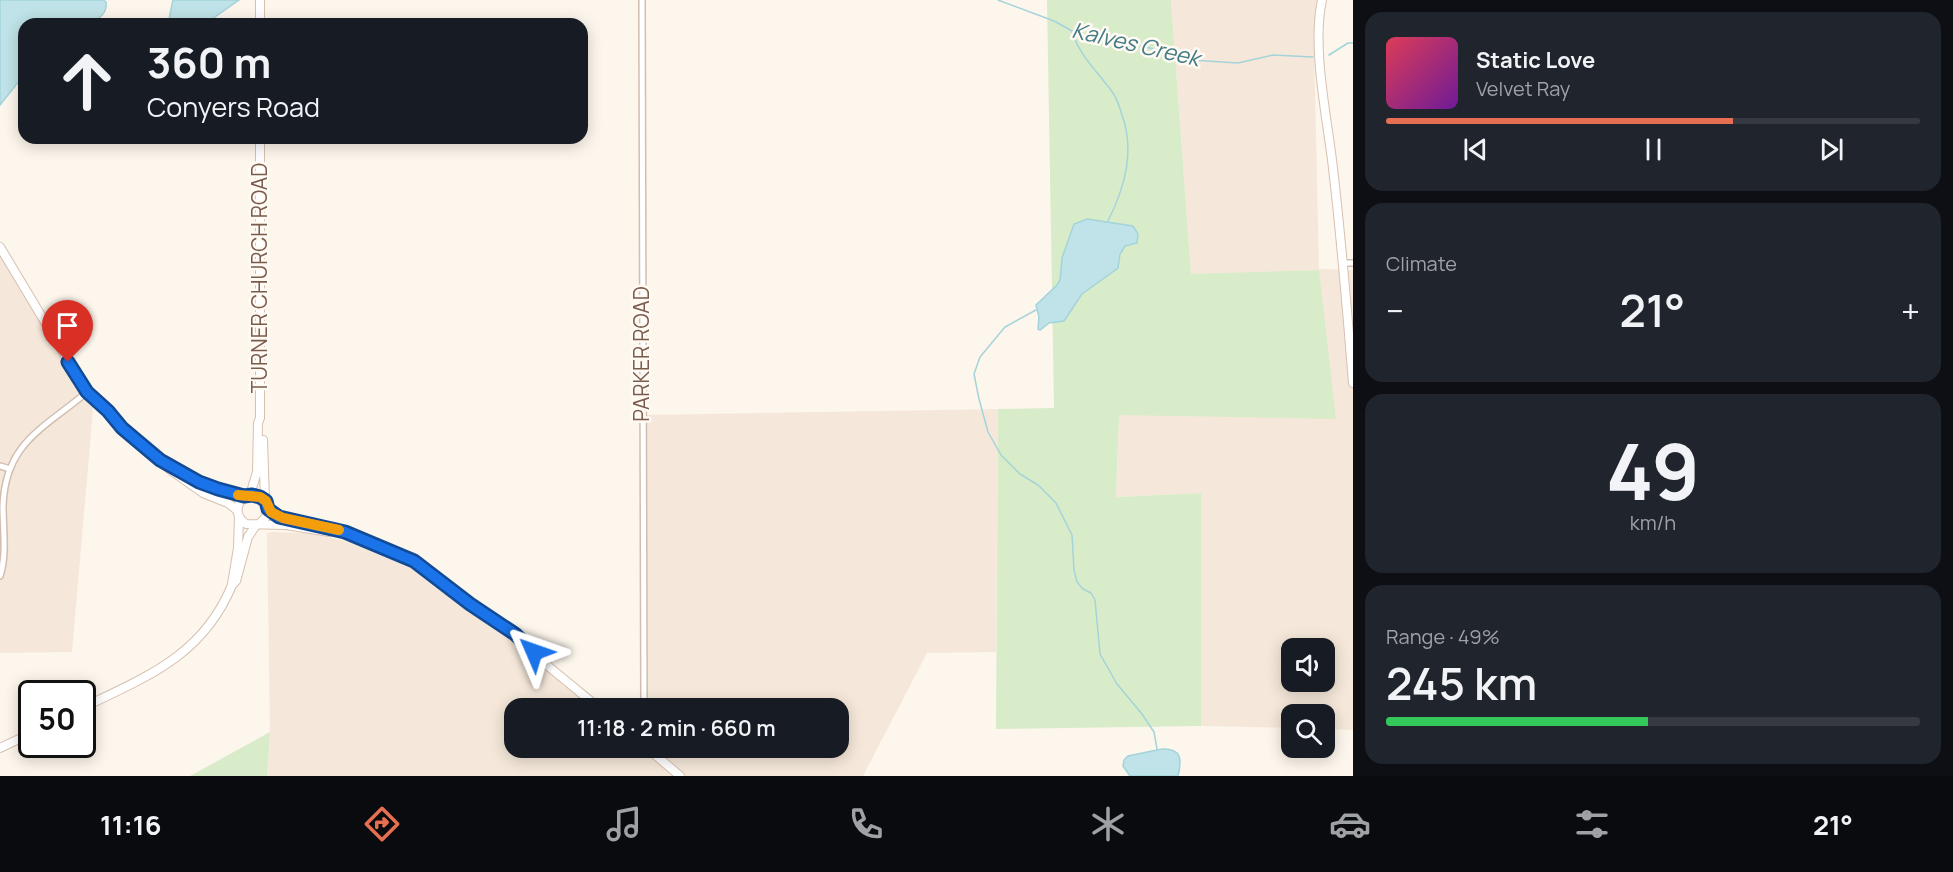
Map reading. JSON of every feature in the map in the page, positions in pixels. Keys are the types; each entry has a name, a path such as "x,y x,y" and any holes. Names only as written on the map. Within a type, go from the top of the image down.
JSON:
{"street":[{"path":"260,0 260,18"},
{"name":"PARKER ROAD","path":"642,0 644,698"},
{"path":"1322,0 1320,60 1349,263 1353,383"},
{"name":"TURNER CHURCH ROAD","path":"248,495 257,472 260,418 260,144"},
{"path":"0,247 2,255 87,392 108,411 122,428 190,485 228,503 246,524 307,528 344,536 348,534"},
{"path":"0,576 3,558 3,503 10,470 18,453 28,439 87,392"},
{"name":"TURNER CHURCH ROAD","path":"260,418 267,505"},
{"path":"160,460 207,485 260,497 283,518 345,532 414,561 470,604 515,634 548,666 587,698"},
{"path":"0,466 10,470"},
{"path":"232,585 238,548 240,502 248,495"},
{"path":"96,701 171,663 212,622 238,576 248,537 266,517 267,505"},
{"path":"0,748 18,740"},
{"path":"659,758 680,776"}],"shaded area":[{"path":"1171,0 1326,0 1314,43 1319,269 1353,270 1353,730 1335,729 1335,704 1281,704 1281,728 1201,726 1201,493 1116,497 1119,415 1319,270 1191,275"},
{"path":"0,244 94,398 72,652 0,653"},
{"path":"998,409 996,652 927,653 863,776 267,776 270,732 267,533 272,532 309,533 370,547 446,582 595,698 504,698 504,758 849,758 849,698 645,698 643,415"}],"green space":[{"path":"1047,0 1171,0 1191,274 1319,270 1336,419 1119,415 1116,497 1201,493 1201,726 996,729 998,409 1054,408"},
{"path":"270,732 267,776 190,776"}],"water":[{"path":"0,0 103,0 106,2 105,10 98,18 18,18 18,82 0,105"},
{"path":"173,0 239,0 214,18 169,18"},
{"path":"1087,219 1133,226 1138,234 1137,243 1125,246 1120,254 1118,268 1082,294 1064,321 1049,323 1040,330 1038,329 1039,317 1036,305 1060,280 1062,258 1074,224"},
{"path":"1162,749 1174,751 1179,756 1178,776 1130,776 1123,766 1128,756"}],"waterway":[{"name":"Kalves Creek","path":"998,0 1054,21 1072,31 1088,29 1191,60 1238,63 1273,55 1313,57"},
{"path":"1072,32 1085,57 1114,95 1126,128 1128,142 1126,169 1119,195 1108,221"},
{"name":"Kalves Creek","path":"1329,55 1348,43 1353,43"},
{"path":"1036,310 1005,327 980,357 974,374 988,432 1001,455 1020,474 1038,485 1056,503 1072,535 1077,582 1091,593 1095,600 1100,654 1117,684 1154,732 1157,749"}],"slow traffic":[{"path":"238,495 256,495 264,499 268,509 279,517 339,530"}],"route":[{"path":"68,362 87,392 108,411 122,428 160,460 199,482 226,492 244,496 256,495 264,499 268,509 279,517 345,532 414,561 470,604 515,634 534,652"}]}
